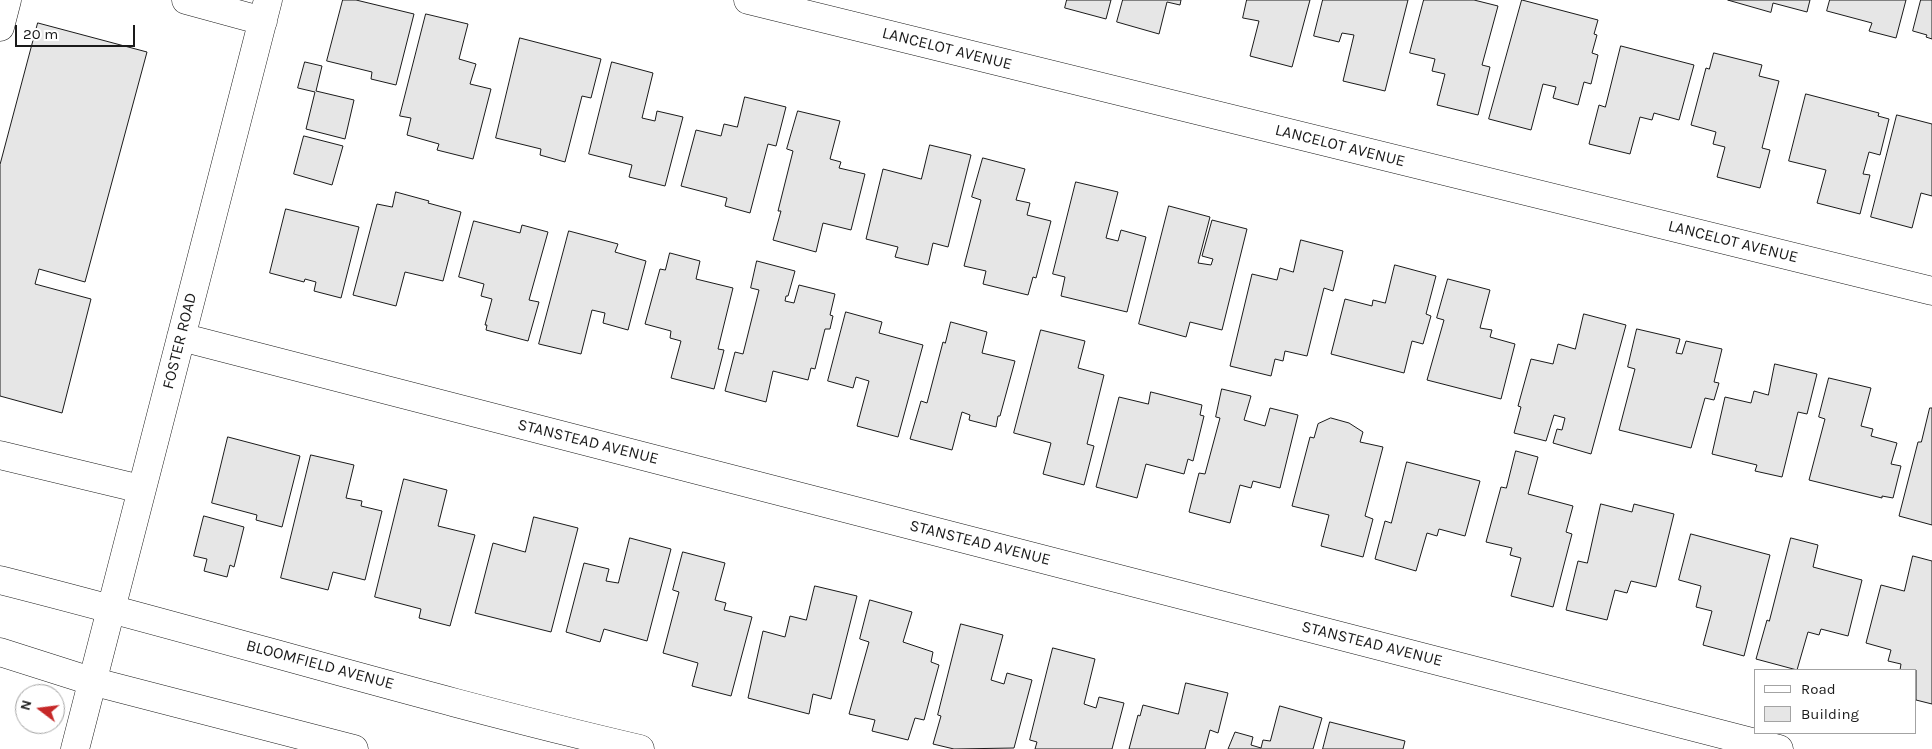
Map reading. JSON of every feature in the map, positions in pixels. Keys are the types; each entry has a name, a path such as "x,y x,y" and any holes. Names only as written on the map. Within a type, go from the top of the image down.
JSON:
{"street":[{"path":"0,27 7,0"},
{"path":"186,0 266,10"},
{"name":"LANCELOT AVENUE","path":"748,0 1932,291"},
{"name":"FOSTER ROAD","path":"75,749 266,10"},
{"name":"STANSTEAD AVENUE","path":"181,337 1779,749"},
{"path":"0,455 142,490"},
{"name":"BLOOMFIELD AVENUE","path":"0,580 110,608 550,739 640,749"},
{"path":"0,652 92,681 354,749"}],"building":[{"path":"343,0 356,0 414,14 396,85 371,79 372,72 327,61"},
{"path":"1067,0 1111,0 1106,19 1065,8"},
{"path":"1123,0 1181,0 1180,5 1167,2 1159,34 1117,22"},
{"path":"1247,0 1310,0 1292,67 1250,56 1259,21 1243,18"},
{"path":"1323,0 1408,0 1385,91 1343,81 1354,35 1342,33 1339,42 1314,36"},
{"path":"1424,0 1474,0 1498,6 1482,65 1490,67 1478,115 1437,105 1445,74 1432,71 1435,59 1410,53"},
{"path":"1522,0 1598,20 1594,34 1597,35 1592,53 1598,55 1591,84 1584,82 1578,105 1553,98 1556,87 1543,84 1531,130 1489,119"},
{"path":"1728,0 1810,0 1807,12 1773,3 1771,12"},
{"path":"1830,0 1906,0 1896,38 1869,31 1872,23 1827,11"},
{"path":"1921,0 1932,0 1932,39 1926,37 1927,35 1913,31"},
{"path":"426,14 468,24 459,59 476,64 470,84 491,89 473,159 437,150 439,144 407,135 411,118 400,116"},
{"path":"38,23 147,52 85,282 39,269 35,284 91,299 62,413 0,396 0,165"},
{"path":"520,38 601,59 591,98 582,96 565,162 540,155 541,149 496,138"},
{"path":"1621,46 1694,65 1679,120 1654,113 1652,120 1640,117 1630,154 1589,144 1599,105 1605,107"},
{"path":"1714,53 1762,65 1759,76 1779,81 1762,148 1770,150 1760,188 1717,177 1725,147 1713,144 1716,132 1691,125 1706,68 1709,69"},
{"path":"305,62 322,66 316,91 354,100 345,139 306,129 315,92 298,88"},
{"path":"612,62 653,73 642,118 655,121 657,111 683,117 665,186 629,177 632,165 589,154"},
{"path":"1806,94 1879,113 1878,116 1889,119 1880,155 1869,152 1863,174 1870,175 1860,214 1817,203 1826,170 1789,161"},
{"path":"745,97 786,107 776,146 768,144 750,213 725,206 727,198 681,186 696,130 721,136 724,124 737,127"},
{"path":"798,111 840,121 830,159 841,162 839,168 865,174 851,230 823,223 816,252 773,240 793,151 787,149"},
{"path":"1897,115 1932,124 1932,196 1921,193 1912,228 1871,217"},
{"path":"304,136 343,146 332,185 294,174"},
{"path":"930,145 971,155 948,247 933,243 928,265 895,257 898,247 866,239 883,169 921,179"},
{"path":"983,158 1025,169 1016,200 1030,203 1027,215 1051,221 1036,278 1033,277 1028,295 983,284 986,271 964,266 981,200 972,197"},
{"path":"1076,182 1118,192 1106,238 1118,241 1121,230 1146,237 1127,312 1061,296 1065,277 1053,274"},
{"path":"396,192 461,212 443,281 405,272 396,306 353,295 377,204 392,207"},
{"path":"1169,206 1210,217 1198,263 1211,265 1213,259 1202,256 1212,220 1247,229 1222,330 1190,322 1186,337 1139,324"},
{"path":"286,209 359,227 341,298 314,291 316,282 305,279 304,282 270,273"},
{"path":"474,221 520,233 522,225 548,232 529,300 539,302 528,341 486,330 487,325 485,325 492,299 481,296 484,284 459,277"},
{"path":"569,231 618,244 615,252 646,261 628,330 603,323 605,313 592,310 581,354 539,344"},
{"path":"1301,240 1343,251 1333,291 1324,288 1307,356 1285,351 1283,361 1275,359 1271,376 1230,366 1252,274 1277,280 1280,268 1293,272"},
{"path":"670,253 700,261 696,279 733,288 718,349 724,350 714,389 671,378 681,341 670,338 671,331 645,324 660,269 665,270"},
{"path":"757,261 795,271 785,301 794,303 799,285 835,294 830,315 833,316 830,329 825,329 815,369 811,368 808,380 773,371 766,402 725,391 735,352 743,354 759,290 751,288"},
{"path":"1395,265 1436,276 1426,314 1431,316 1423,344 1412,341 1404,373 1331,354 1345,299 1372,306 1373,300 1385,303"},
{"path":"1448,279 1490,290 1480,328 1492,330 1490,337 1515,344 1501,399 1427,380 1444,320 1437,318"},
{"path":"846,312 882,322 879,333 923,345 898,437 857,426 869,381 856,377 853,388 828,381"},
{"path":"1584,314 1626,325 1591,454 1553,443 1557,429 1562,430 1565,418 1554,415 1546,441 1514,433 1521,407 1518,406 1531,359 1553,364 1558,344 1575,349"},
{"path":"951,322 987,332 982,353 1015,361 996,427 969,420 970,415 962,412 952,450 910,439 921,401 927,403 943,342 945,343"},
{"path":"1637,329 1680,339 1676,353 1682,354 1686,341 1722,349 1714,382 1719,383 1714,400 1705,398 1691,448 1619,430 1635,369 1628,367"},
{"path":"1041,330 1085,341 1078,368 1104,375 1087,444 1094,446 1084,485 1043,474 1051,443 1014,433"},
{"path":"1775,364 1817,374 1807,414 1798,412 1782,477 1755,471 1757,465 1712,454 1725,397 1751,403 1754,391 1768,395"},
{"path":"1829,378 1871,388 1861,426 1873,429 1871,436 1897,443 1891,464 1901,466 1893,498 1882,496 1882,498 1809,480 1825,419 1819,417"},
{"path":"1222,389 1251,396 1244,420 1265,426 1270,408 1298,415 1280,488 1253,481 1251,488 1240,485 1230,523 1189,512 1199,473 1205,474 1220,418 1216,417"},
{"path":"1151,392 1202,405 1200,415 1204,416 1193,461 1188,459 1184,474 1146,464 1137,498 1096,487 1119,397 1148,404"},
{"path":"1930,408 1932,408 1932,525 1899,516 1918,442 1921,442"},
{"path":"1331,418 1349,423 1363,432 1360,442 1383,447 1365,516 1373,519 1363,557 1321,546 1329,515 1292,506 1310,437 1314,438 1318,424"},
{"path":"228,437 300,456 282,527 256,520 257,515 212,503"},
{"path":"1516,451 1538,457 1528,494 1573,506 1566,532 1572,534 1553,607 1511,596 1521,558 1510,555 1512,548 1486,542 1501,487 1506,488"},
{"path":"311,455 354,465 346,498 362,501 361,506 382,511 365,580 333,572 328,590 281,578"},
{"path":"1407,462 1480,481 1465,536 1439,529 1437,536 1427,533 1416,571 1375,559 1385,521 1391,523"},
{"path":"404,479 447,490 438,526 475,535 450,626 419,618 421,609 375,597"},
{"path":"1601,504 1632,512 1634,504 1674,514 1656,587 1631,581 1627,593 1615,590 1607,620 1566,610 1578,561 1587,563"},
{"path":"204,516 244,527 234,567 230,565 227,577 204,571 207,559 194,556"},
{"path":"534,517 578,528 551,632 475,613 493,543 525,552"},
{"path":"1691,534 1770,555 1744,656 1703,645 1712,611 1696,607 1701,586 1679,580"},
{"path":"630,538 671,549 647,641 604,629 600,642 566,632 584,563 609,569 606,581 618,583"},
{"path":"1791,538 1818,545 1813,567 1862,580 1848,636 1821,629 1819,635 1808,632 1797,669 1756,659 1767,620 1769,621"},
{"path":"683,552 725,563 715,600 726,603 724,610 752,617 731,696 692,686 698,663 663,653 679,592 673,590"},
{"path":"1913,556 1932,561 1932,704 1917,700 1917,669 1900,669 1901,664 1888,661 1891,650 1866,643 1881,585 1904,591"},
{"path":"815,586 857,596 831,699 813,694 809,714 748,698 763,631 785,637 790,616 806,620"},
{"path":"870,600 912,612 903,642 933,652 931,662 939,665 924,720 915,718 908,740 872,731 875,720 849,714 869,642 860,639"},
{"path":"961,624 1003,635 991,680 1004,684 1007,673 1032,680 1014,748 954,749 933,744 941,716 938,715"},
{"path":"1053,648 1095,659 1084,704 1096,708 1099,697 1124,703 1112,749 1035,749 1037,742 1030,740"},
{"path":"1186,683 1228,693 1218,733 1210,730 1205,749 1129,749 1138,715 1140,716 1143,705 1178,714"},
{"path":"1280,706 1322,718 1313,749 1228,749 1235,732 1253,737 1251,745 1261,748 1263,740 1270,741"},
{"path":"1330,722 1405,741 1403,749 1323,749"}]}
